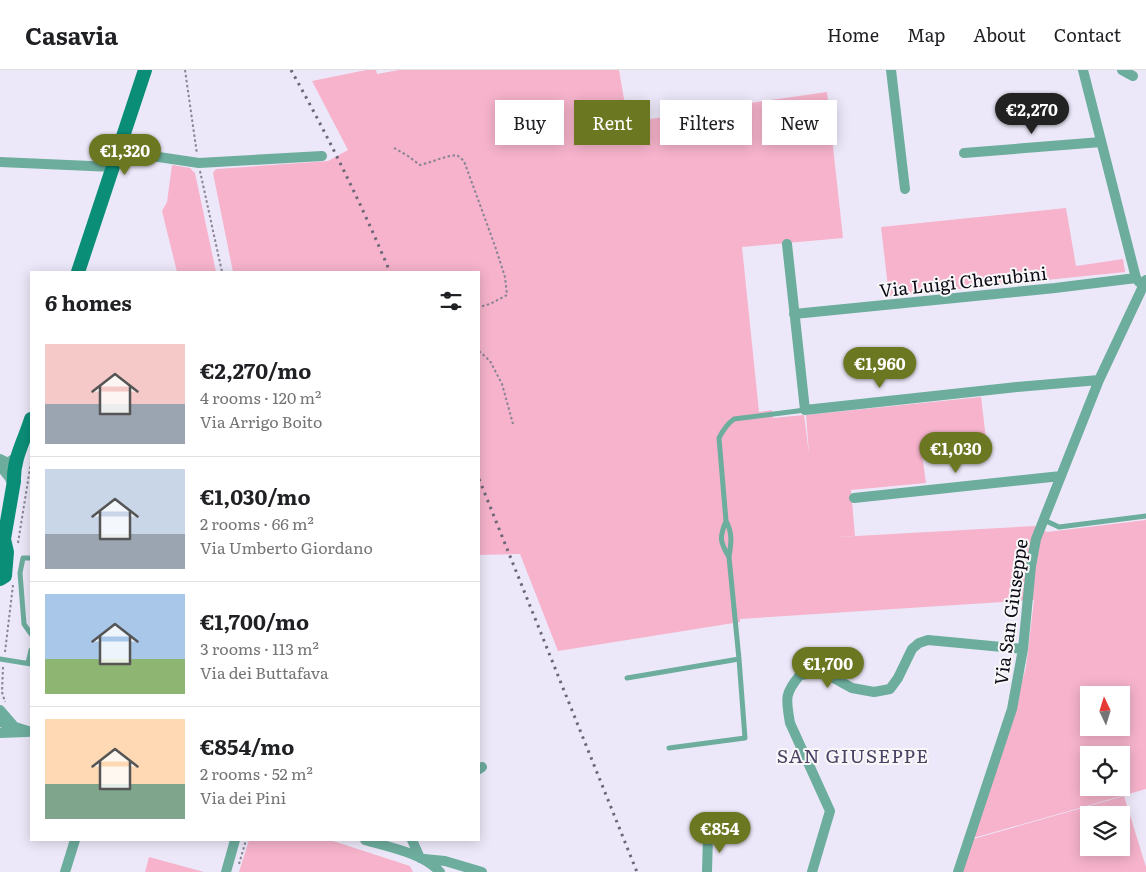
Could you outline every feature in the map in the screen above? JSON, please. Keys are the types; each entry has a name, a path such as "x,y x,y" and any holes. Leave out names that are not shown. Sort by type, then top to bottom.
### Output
{"main road":[{"path":"78,271 145,70"},
{"path":"0,580 5,576 8,552 2,535 14,484 18,455 30,424"},
{"path":"14,484 24,456 30,424"}],"street":[{"path":"890,70 905,189"},
{"path":"1083,70 1101,142 1141,282"},
{"path":"1122,70 1133,76"},
{"path":"964,153 1101,142"},
{"path":"118,151 199,163 322,156"},
{"path":"0,162 113,167"},
{"path":"787,244 805,410 1099,380"},
{"name":"Via Luigi Cherubini","path":"794,314 1055,288 1141,282"},
{"name":"Via San Giuseppe","path":"958,872 1012,709 1024,649 1031,566 1036,539 1099,380 1141,282"},
{"path":"0,459 11,462 18,455"},
{"path":"0,467 14,484"},
{"path":"854,498 1061,476"},
{"path":"812,872 830,811 790,723 787,694 800,674 823,672 852,688 874,692 890,689 898,678 912,650 919,643 928,640 1024,649"},
{"path":"0,710 14,725"},
{"path":"0,722 30,732"},
{"path":"0,734 30,732"},
{"path":"707,872 708,835"},
{"path":"65,872 75,841"},
{"path":"226,872 235,841"},
{"path":"368,841 427,860 445,861 482,872"},
{"path":"412,841 420,858 440,872"}],"lane":[{"path":"669,748 744,738 739,659 729,557 730,528 726,521 719,438 727,424 734,418 805,410"},
{"path":"1044,520 1059,527 1146,516"},
{"path":"726,521 721,533 723,546 729,557"},
{"path":"30,558 22,558 20,573 24,624 30,633"},
{"path":"0,659 30,663"},
{"path":"627,678 739,659"}],"path":[{"path":"394,148 420,165 446,156 457,155 464,161 495,246 505,277 507,294 490,304 480,307"},
{"path":"480,352 490,361 502,384 513,424"},
{"path":"239,864 246,841"}],"shaded area":[{"path":"366,70 376,70 377,74 399,70 619,70 624,100 574,100 574,145 650,145 650,119 660,118 660,145 752,145 752,103 762,101 762,145 833,145 843,238 742,247 759,412 772,410 773,418 804,415 809,454 806,415 981,397 986,439 921,447 926,483 851,490 855,536 838,537 1035,526 1047,532 1146,520 1146,789 1130,794 1130,746 1080,746 1080,796 1121,796 1080,806 1080,808 970,839 1015,707 1026,667 1034,600 740,619 740,622 558,651 520,554 480,555 480,271 233,271 213,173 216,169 328,161 348,150 312,81"},
{"path":"827,92 828,100 771,100"},
{"path":"172,165 190,168 195,173 216,271 177,271 162,211 167,202"},
{"path":"1066,208 1076,266 1123,259 1125,272 889,296 881,227"},
{"path":"1124,796 1127,806 1089,806"},
{"path":"1080,809 1080,856 1130,856 1130,815 1146,867 1146,872 961,872 970,840"},
{"path":"249,841 333,841 410,866 413,872 239,872"},
{"path":"149,857 204,872 145,872"}],"railway":[{"path":"291,70 344,170 390,271"},
{"path":"480,481 637,872"}],"district":[{"name":"SAN GIUSEPPE","path":"853,755"}]}
